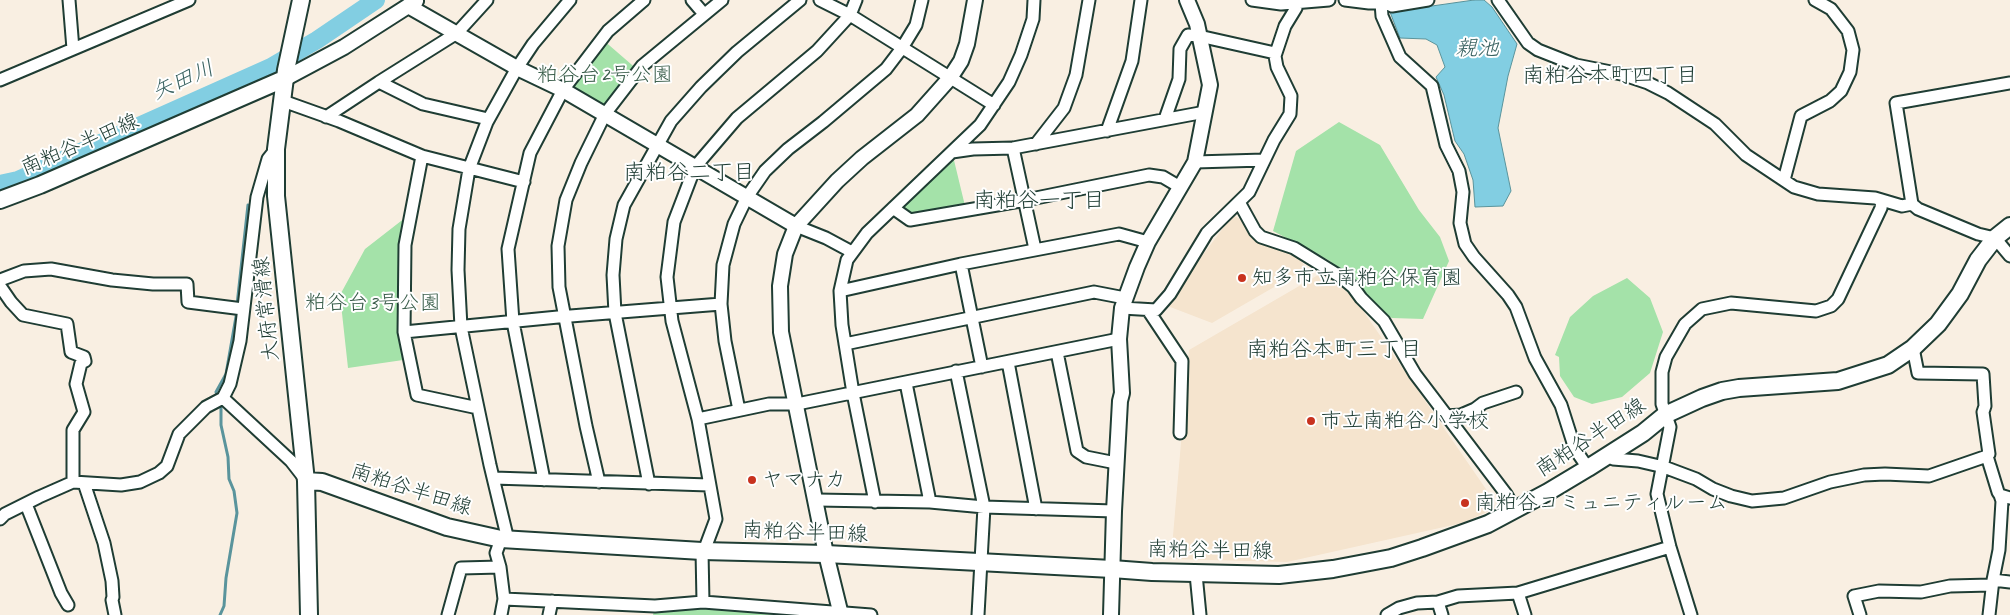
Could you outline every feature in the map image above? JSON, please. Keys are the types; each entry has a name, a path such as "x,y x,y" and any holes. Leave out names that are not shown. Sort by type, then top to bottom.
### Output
{"main road":[{"name":"大府常滑線","path":"301,0 286,74 276,150 276,196 306,481 309,615"},
{"name":"南粕谷半田線","path":"0,200 49,181 286,74"},
{"name":"南粕谷半田線","path":"306,481 322,482 447,528 505,539 703,551 826,554 1196,574 1279,575 1333,569 1362,564 1471,532 1515,510 1588,468 1643,433 1665,416 1702,398 1722,391 1757,386 1816,383 1856,376 1888,365 1913,348 1938,324 1960,294 1978,260 1995,238 2010,226"}],"street":[{"path":"69,0 73,49"},
{"path":"0,80 189,0"},
{"path":"326,117 457,33 487,0"},
{"path":"501,615 504,599 500,567 496,553 505,539 494,478 461,327 458,270 459,229 469,169 488,119 533,44 570,0"},
{"path":"544,480 513,322 508,249 530,153 563,90 608,31 644,0"},
{"path":"692,0 704,14"},
{"path":"599,482 559,287 558,246 565,207 581,163 605,114 642,66 722,0"},
{"path":"649,484 615,313 612,275 616,240 624,205 671,121 736,52 800,0"},
{"path":"820,0 850,15 994,105"},
{"path":"703,602 703,551 716,519 698,419 670,308 667,276 670,240 674,222 695,167 737,118 818,51 850,15 856,0"},
{"path":"739,410 721,304 722,266 734,224 747,197 765,171 788,149 886,69 902,48 916,24 922,0"},
{"path":"841,614 826,554 781,332 780,286 785,254 796,226 837,181 862,158 917,115 950,78 967,44 975,0"},
{"path":"875,502 853,393 839,302 845,267 852,252 867,233 980,125 1009,82 1021,56 1032,19 1034,0"},
{"path":"1036,144 1064,108 1076,75 1089,0"},
{"path":"1106,131 1132,60 1142,0"},
{"path":"1111,615 1116,463 1122,393 1119,339 1123,303 1148,242 1195,162 1210,86 1199,36 1187,0"},
{"path":"1252,0 1269,4 1295,4 1328,0"},
{"path":"1344,0 1385,2 1392,6 1428,0"},
{"path":"1498,0 1528,43 1538,50 1576,65 1622,74 1648,83 1668,93 1715,124 1746,155 1794,187 1818,194 1875,198 1902,206 1912,204"},
{"path":"1784,180 1801,116 1830,101 1841,91 1850,72 1853,50 1848,31 1831,9 1815,0"},
{"path":"1385,2 1382,16 1400,57 1432,86 1446,145 1459,171 1463,192 1460,223 1465,244 1508,295 1516,308 1536,358 1561,405 1575,450 1588,468"},
{"path":"286,74 344,47 413,3 457,33 517,68 563,90 796,226 826,238 852,252"},
{"path":"845,344 1094,292 1123,303 1148,310 1156,310 1170,294 1207,233 1249,192 1264,160 1290,114 1291,96 1277,67 1275,53 1285,26 1296,8 1295,4"},
{"path":"1165,119 1179,79 1180,49 1188,35 1275,53"},
{"path":"379,82 423,104 488,119"},
{"path":"2010,83 1896,103 1912,204 1918,209 1978,234 1995,238 2010,256"},
{"path":"283,101 422,156 524,182"},
{"path":"952,152 973,149 1014,148 1205,112"},
{"path":"1014,148 1035,249"},
{"path":"0,519 5,514 26,504 78,482 121,486 140,482 159,472 167,466 179,434 206,407 223,398 230,384 240,341 257,198 268,159 276,150"},
{"path":"422,156 405,244 404,332 418,395 478,408"},
{"path":"1195,162 1264,160"},
{"path":"893,208 910,220 1026,200 1149,175 1163,176 1180,187"},
{"path":"257,198 267,194 276,196"},
{"path":"1691,615 1670,547 1658,494 1670,427 1662,404 1661,383 1664,364 1678,336 1694,314 1702,309 1731,303 1816,311 1831,306 1838,299 1881,208 1882,200"},
{"path":"1239,202 1260,238 1294,248 1341,277 1353,287 1384,321 1405,360 1506,494 1515,510"},
{"path":"840,291 961,264 1120,234 1148,242"},
{"path":"961,264 982,367"},
{"path":"0,280 24,271 50,269 112,280 154,284 187,284 188,302 243,309"},
{"path":"0,286 23,315 67,324 71,352 84,357 85,361 81,363 76,384 84,412 73,430 78,482 104,542 112,581 112,600 116,615"},
{"path":"404,332 721,304"},
{"path":"1148,310 1182,361 1180,433"},
{"path":"698,419 770,404 797,404 1119,339"},
{"path":"1913,348 1918,373 1983,374 1985,406 1983,412 1989,454 1987,456 2005,496 2002,501 1999,550 1992,582 1989,615"},
{"path":"1057,352 1077,451 1086,456 1116,463"},
{"path":"1008,362 1036,508"},
{"path":"956,371 984,507 978,615"},
{"path":"906,383 930,502"},
{"path":"1446,416 1460,416 1475,410 1484,403 1516,392"},
{"path":"223,398 291,461 306,481"},
{"path":"1608,455 1612,459 1638,461 1664,467 1696,479 1713,489 1752,502 1784,498 1830,482 1864,475 1929,476 1987,456"},
{"path":"494,478 709,485"},
{"path":"816,500 930,502 984,507 1114,511"},
{"path":"26,504 61,593 68,605"},
{"path":"1387,615 1399,608 1417,603 1438,602 1458,596 1518,593 1670,547"},
{"path":"448,615 461,568 500,567"},
{"path":"1196,574 1200,615"},
{"path":"1860,615 1854,596 1879,591 1921,592 1950,586 2010,582"},
{"path":"1518,593 1524,615"},
{"path":"504,599 552,602 602,610 654,610 703,602 781,612 871,615"},
{"path":"549,615 552,602"},
{"path":"1438,602 1442,615"}],"shaded area":[{"path":"1233,215 1291,250 1307,268 1212,323 1165,305"},
{"name":"市立南粕谷小学校","path":"1325,271 1357,302 1488,492 1496,508 1462,523 1287,562 1171,559 1189,350"}],"green space":[{"name":"粕谷台2号公園","path":"602,39 639,71 605,114 563,90"},
{"path":"1339,122 1380,145 1419,210 1440,237 1449,261 1423,319 1392,318 1361,301 1330,261 1273,231 1296,151"},
{"path":"952,152 966,210 910,220 893,208"},
{"name":"粕谷台3号公園","path":"410,214 410,359 348,368 340,295 365,249"},
{"path":"1627,278 1650,298 1663,332 1650,373 1622,397 1592,404 1574,397 1560,376 1559,357 1555,355 1570,317 1593,296"},
{"path":"655,606 780,610 781,615 653,615"}],"water":[{"name":"親池","path":"1484,0 1492,7 1517,44 1508,76 1498,128 1511,191 1503,206 1475,207 1473,180 1464,154 1455,141 1444,95 1436,77 1445,67 1437,45 1426,39 1400,38 1390,12"}],"waterway":[{"name":"矢田川","path":"0,184 18,180 271,67 317,40 376,0"},
{"path":"237,305 248,205"},
{"path":"220,615 224,606 226,578 237,513 234,491 229,479 228,457 221,425 221,407 216,392 226,374 237,311"}],"place":[{"name":"知多市立南粕谷保育園","path":"1242,278"},
{"name":"市立南粕谷小学校","path":"1311,421"},
{"name":"ヤマナカ","path":"752,480"},
{"name":"南粕谷コミュニティルーム","path":"1465,503"}],"district":[{"name":"南粕谷本町四丁目","path":"1610,76"},
{"name":"南粕谷二丁目","path":"689,173"},
{"name":"南粕谷一丁目","path":"1039,201"},
{"name":"南粕谷本町三丁目","path":"1334,350"}]}
